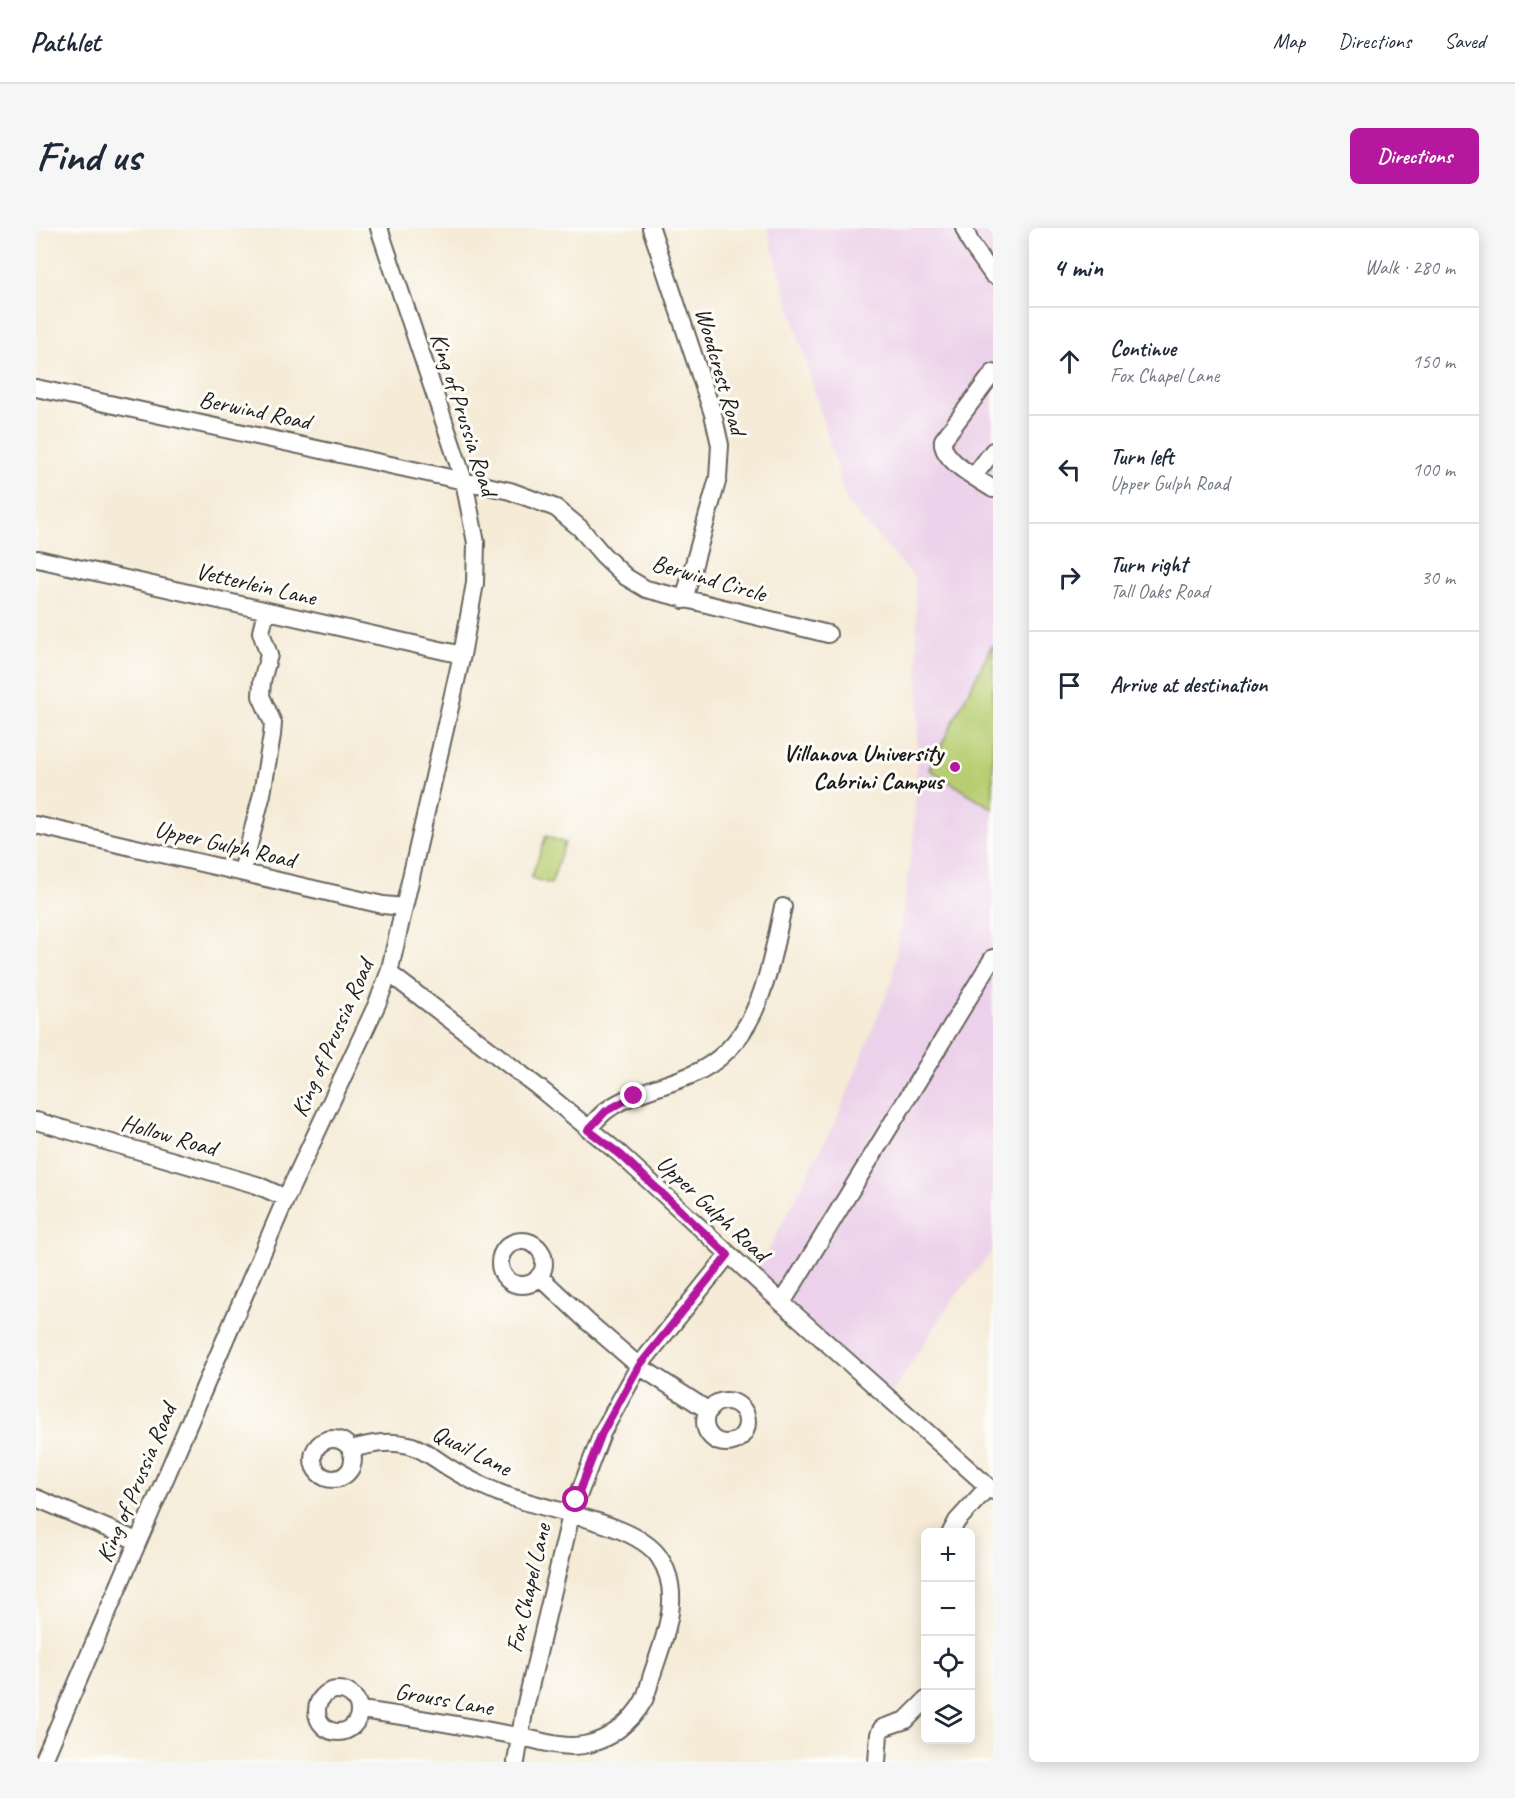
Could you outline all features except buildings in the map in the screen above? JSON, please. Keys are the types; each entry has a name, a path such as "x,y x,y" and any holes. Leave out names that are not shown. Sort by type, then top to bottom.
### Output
{"street":[{"name":"King of Prussia Road","path":"43,1762 286,1198 377,1004 389,973 462,655 475,583 476,563 476,543 464,481 379,228"},
{"name":"Woodcrest Road","path":"651,228 713,414 720,445 718,478 684,600"},
{"path":"964,228 971,244 993,275"},
{"path":"993,373 943,440 942,447 947,457 993,489"},
{"name":"Berwind Road","path":"36,388 464,481"},
{"path":"974,476 993,451"},
{"name":"Berwind Circle","path":"464,481 510,491 556,508 580,528 626,577 646,589 828,634"},
{"name":"Vetterlein Lane","path":"38,560 462,655"},
{"path":"242,872 262,794 272,735 273,723 261,696 262,681 269,655 261,632 266,610"},
{"name":"Upper Gulph Road","path":"36,825 404,908"},
{"path":"588,1130 606,1111 618,1104 714,1064 732,1048 747,1028 768,976 783,907"},
{"path":"782,1303 993,958"},
{"name":"Upper Gulph Road","path":"389,973 530,1081 621,1155 728,1255 991,1489"},
{"name":"Hollow Road","path":"36,1121 257,1185 286,1198"},
{"name":"Fox Chapel Lane","path":"516,1762 524,1712 571,1515 602,1433 639,1366 728,1255"},
{"path":"539,1276 639,1366 709,1411"},
{"name":"Quail Lane","path":"351,1449 382,1442 396,1442 412,1446 501,1494 618,1528 640,1538 659,1557 670,1579 672,1593 670,1617 645,1698 631,1717 603,1739 584,1745 549,1744 520,1736"},
{"path":"954,1528 957,1521 991,1489"},
{"path":"36,1498 137,1540"},
{"path":"877,1762 879,1734 882,1728 906,1720 921,1705"},
{"name":"Grouss Lane","path":"359,1710 520,1736"}],"shaded area":[{"name":"Villanova University Cabrini Campus","path":"767,228 993,228 993,1250 952,1301 889,1397 754,1278 838,1116 892,981 914,836 919,699 915,578 847,503"}],"green space":[{"path":"993,644 993,809 929,769"},
{"path":"546,836 565,843 551,884 531,878"}],"place":[{"name":"Villanova University Cabrini Campus","path":"955,767"}],"route":[{"path":"576,1500 602,1433 639,1366 728,1255 621,1155 588,1130 606,1111 634,1096"}]}
